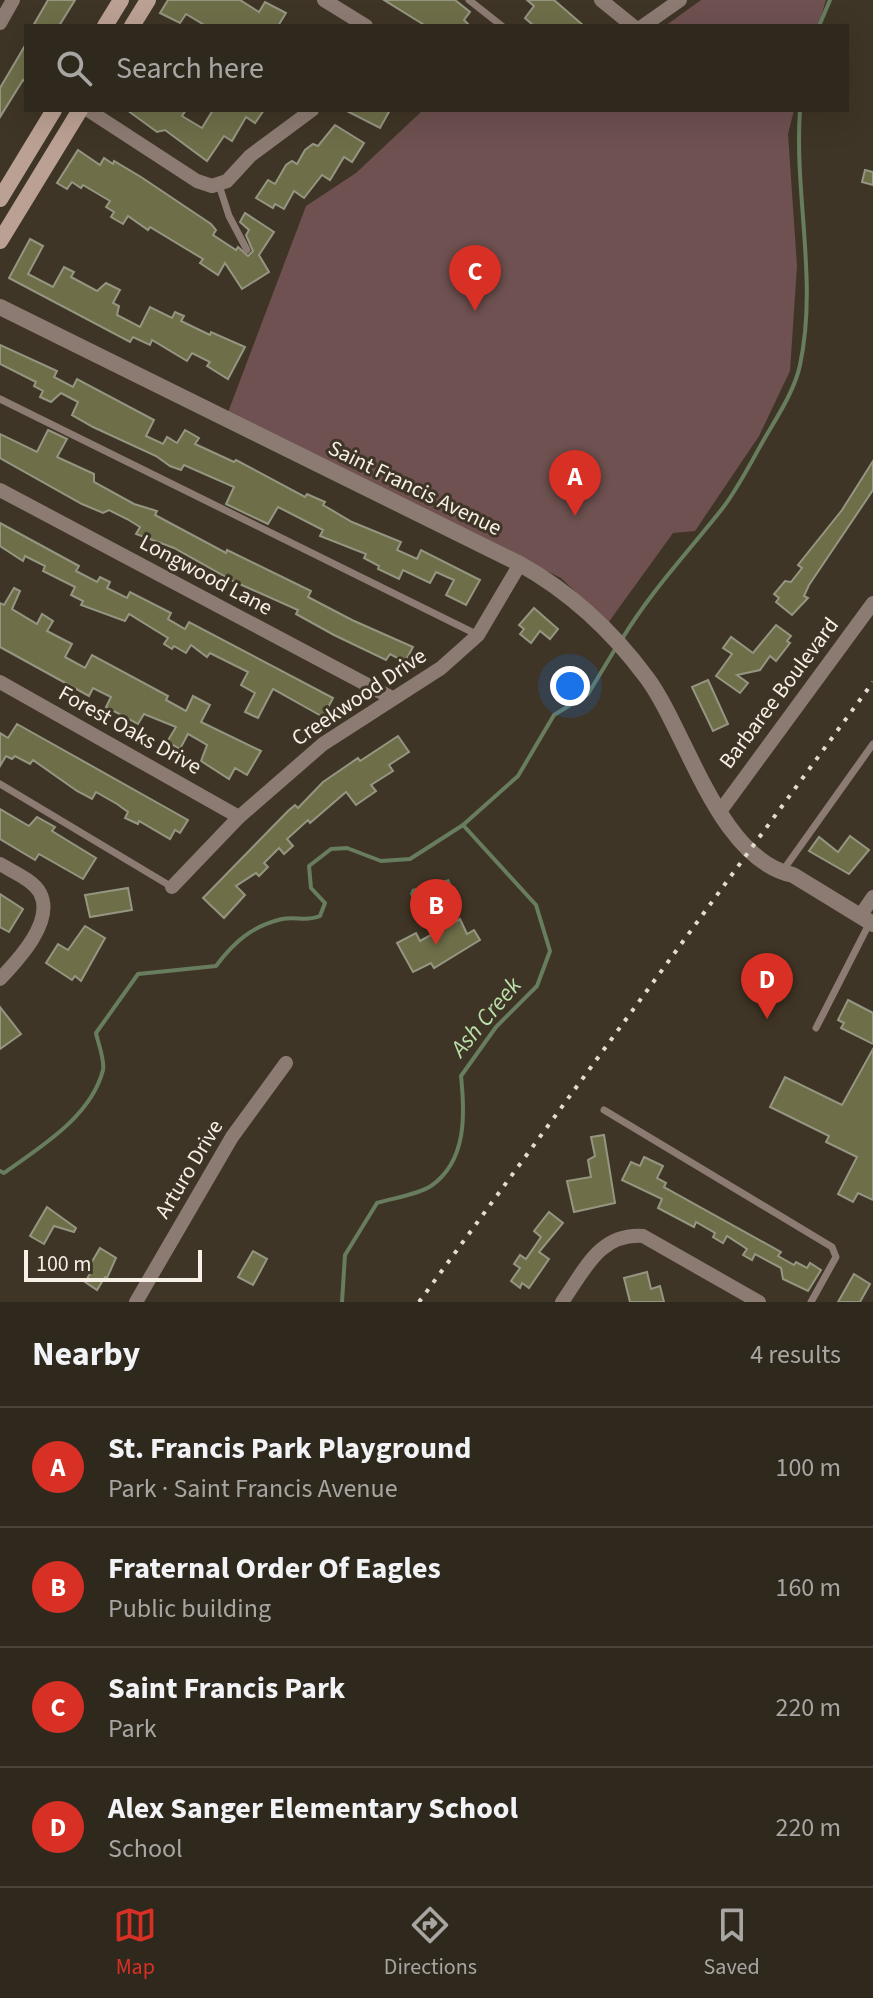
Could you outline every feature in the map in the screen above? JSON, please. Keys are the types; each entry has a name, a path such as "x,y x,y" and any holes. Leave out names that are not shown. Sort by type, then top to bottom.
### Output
{"main road":[{"path":"106,24 121,0"},
{"path":"133,24 148,0"},
{"path":"0,199 53,112"},
{"path":"0,241 79,112"}],"street":[{"path":"0,23 13,0"},
{"path":"324,0 363,24"},
{"path":"601,0 631,24"},
{"path":"646,24 680,0"},
{"path":"91,112 197,181 219,185 259,149 309,112"},
{"name":"Saint Francis Avenue","path":"0,307 520,564 567,593 630,656 649,681 694,770 721,810 724,820 750,849 868,921"},
{"name":"Longwood Lane","path":"0,490 392,698"},
{"name":"Creekwood Drive","path":"172,887 239,817 323,744 441,668 478,635 520,564"},
{"name":"Barbaree Boulevard","path":"721,810 873,603"},
{"name":"Forest Oaks Drive","path":"0,682 239,817"},
{"path":"0,864 32,883 45,906 43,921 0,979"},
{"path":"868,921 873,897"},
{"name":"Arturo Drive","path":"136,1302 232,1137 286,1063"},
{"path":"562,1302 604,1245 623,1234 643,1236 759,1302"}],"lane":[{"path":"469,0 499,24"},
{"path":"219,185 229,216 247,250"},
{"path":"0,399 478,635"},
{"path":"787,871 873,744"},
{"path":"0,784 172,887"},
{"path":"816,1028 868,921"},
{"path":"604,1110 832,1247 836,1257 833,1266 811,1302"}],"shaded area":[{"path":"701,0 826,0 819,24 668,24"},
{"path":"421,112 794,112 788,134 797,266 790,371 759,436 695,531 673,533 608,623 561,578 227,415 306,206 356,173"},
{"path":"449,879 455,894 423,915 419,913 410,894 412,889"}],"building":[{"path":"48,0 75,0 60,24 34,24"},
{"path":"168,0 240,0 259,12 265,2 286,13 279,24 203,24 186,14 180,23 160,13"},
{"path":"384,0 455,0 470,12 464,20 468,24 423,24"},
{"path":"527,0 554,0 582,24 532,24 525,18 534,6"},
{"path":"24,47 24,81 0,117 0,88"},
{"path":"130,112 185,112 182,116 202,128 212,112 263,112 255,123 246,117 232,141 224,136 207,161 165,130 157,132"},
{"path":"349,112 389,112 380,128"},
{"path":"335,125 364,143 352,162 344,157 330,180 322,175 304,198 294,191 284,209 275,204 273,208 256,198 268,180 275,184 286,165 292,161 297,164 305,150 313,144 318,146"},
{"path":"78,150 100,165 104,158 141,177 211,224 216,230 213,235 236,250 238,247 248,256 253,251 246,235 249,230 240,222 245,213 274,232 259,255 269,272 242,289 225,263 218,275 200,263 203,259 150,227 148,230 128,216 123,224 111,217 114,212 106,207 110,201 83,185 81,188 72,182 67,189 57,183"},
{"path":"865,170 873,172 873,185 862,182"},
{"path":"30,239 43,246 28,274 53,287 64,267 74,272 71,277 97,291 106,283 120,290 113,303 119,306 117,315 140,327 150,307 172,318 175,312 184,316 181,321 245,347 228,379 207,366 210,362 192,353 187,361 152,340 150,345 133,337 130,342 9,278"},
{"path":"0,345 57,371 54,377 73,387 77,379 154,420 146,436 163,444 167,437 177,443 185,430 199,438 195,444 234,462 236,460 305,497 307,494 325,502 323,505 352,522 401,542 397,550 417,559 421,550 480,580 466,605 446,595 454,580 436,572 430,583 403,570 399,579 378,569 379,566 364,558 366,554 320,536 323,530 278,507 268,524 226,504 234,487 184,465 181,470 170,466 156,456 93,427 72,415 78,402 61,393 51,402 40,397 43,391 34,386 36,382 0,364"},
{"path":"48,430 67,439 57,457 94,474 94,482 134,504 157,511 155,515 226,553 227,550 311,591 308,597 352,620 413,647 405,662 390,654 386,660 334,635 296,614 298,610 235,582 174,548 136,534 140,527 127,519 109,510 103,513 82,504 0,458 0,434 37,452"},
{"path":"873,461 873,490 809,585 804,596 808,598 792,615 776,602 779,598 774,594 785,581 791,582 802,568 798,565 842,510"},
{"path":"0,523 79,566 76,571 97,582 100,577 110,582 107,588 127,598 130,592 171,613 168,619 185,629 189,622 333,698 323,717 273,689 258,718 245,712 255,693 241,685 248,672 210,653 207,657 191,645 186,653 174,646 172,649 164,644 168,638 129,614 125,621 81,605 83,601 71,595 75,587 43,571 45,566 25,556 23,561 0,546"},
{"path":"14,588 20,591 12,609 37,624 42,614 53,621 47,631 72,644 65,657 85,668 92,655 168,696 166,700 186,711 193,696 210,705 201,722 261,751 247,775 235,768 229,779 201,761 207,745 188,734 180,749 167,742 176,727 144,714 138,724 106,707 111,697 93,688 89,696 0,647 0,603 4,605"},
{"path":"534,608 558,629 550,639 540,631 531,643 520,634 524,629 519,625"},
{"path":"776,625 791,636 787,641 790,643 776,661 770,656 760,670 737,675 748,683 740,693 716,676 732,654 723,648 731,637 753,653"},
{"path":"708,680 728,724 713,731 692,687"},
{"path":"17,724 188,820 180,833 175,830 170,839 139,821 138,824 125,818 128,812 96,792 92,799 77,791 33,760 30,764 15,756 12,759 6,756 0,766 0,733 8,738"},
{"path":"398,736 409,752 389,765 393,771 371,785 376,791 356,805 346,792 310,823 308,820 287,839 293,846 284,854 279,848 264,863 268,867 259,876 256,873 236,886 245,895 224,918 203,898 295,805 298,808 323,782"},
{"path":"0,809 29,826 37,817 55,827 52,831 96,858 83,879 39,854 35,860 0,839"},
{"path":"850,836 869,850 849,874 809,851 819,837 838,852"},
{"path":"128,888 132,910 90,917 85,895"},
{"path":"0,894 23,909 9,932 0,927"},
{"path":"460,919 467,934 474,930 480,940 434,968 431,963 413,972 397,943 416,933 420,941"},
{"path":"85,926 105,938 81,981 75,976 72,980 46,963 58,944 68,950"},
{"path":"848,1000 873,1013 873,1044 841,1028 844,1023 838,1020"},
{"path":"0,1007 21,1034 0,1049"},
{"path":"873,1049 873,1200 858,1193 853,1202 838,1194 857,1157 826,1142 829,1136 770,1107 785,1077 842,1105"},
{"path":"604,1135 615,1203 574,1212 567,1181 591,1177 588,1160 595,1156 591,1137"},
{"path":"644,1157 663,1166 657,1178 666,1183 664,1187 781,1252 778,1256 794,1265 796,1262 807,1268 810,1263 821,1270 808,1291 783,1279 781,1268 755,1254 752,1260 743,1255 747,1249 727,1236 723,1243 713,1237 715,1233 696,1222 694,1227 658,1208 662,1199 622,1180 631,1162 640,1166"},
{"path":"47,1207 76,1228 74,1232 54,1226 44,1244 30,1236"},
{"path":"549,1212 563,1223 539,1252 549,1259 529,1288 522,1283 520,1288 511,1281 520,1268 514,1264 520,1255 526,1259 541,1237 534,1231"},
{"path":"100,1248 116,1258 107,1278 97,1290 85,1282 91,1272 87,1270"},
{"path":"253,1251 267,1259 253,1285 238,1277"},
{"path":"647,1272 651,1289 660,1286 664,1302 630,1302 624,1278"},
{"path":"854,1274 870,1284 860,1302 838,1302"}],"waterway":[{"path":"820,24 830,0"},
{"path":"622,639 657,588 734,492 798,374 807,302 800,112"},
{"path":"0,1171 4,1173 48,1141 88,1102 103,1070 96,1033 138,974 216,966 237,942 262,926 282,919 320,916 325,903 311,888 309,866 331,849 347,848 381,861 410,859 463,825 518,776 554,715 588,694 617,646"},
{"name":"Ash Creek","path":"342,1302 345,1255 377,1203 431,1186 451,1164 463,1121 461,1076 496,1027 537,986 550,951 536,905 463,825"}],"railway":[{"path":"419,1302 873,682"}],"place":[{"name":"Saint Francis Park","path":"475,311"},
{"name":"St. Francis Park Playground","path":"575,516"},
{"name":"Fraternal Order Of Eagles","path":"436,945"},
{"name":"Alex Sanger Elementary School","path":"767,1019"}]}
